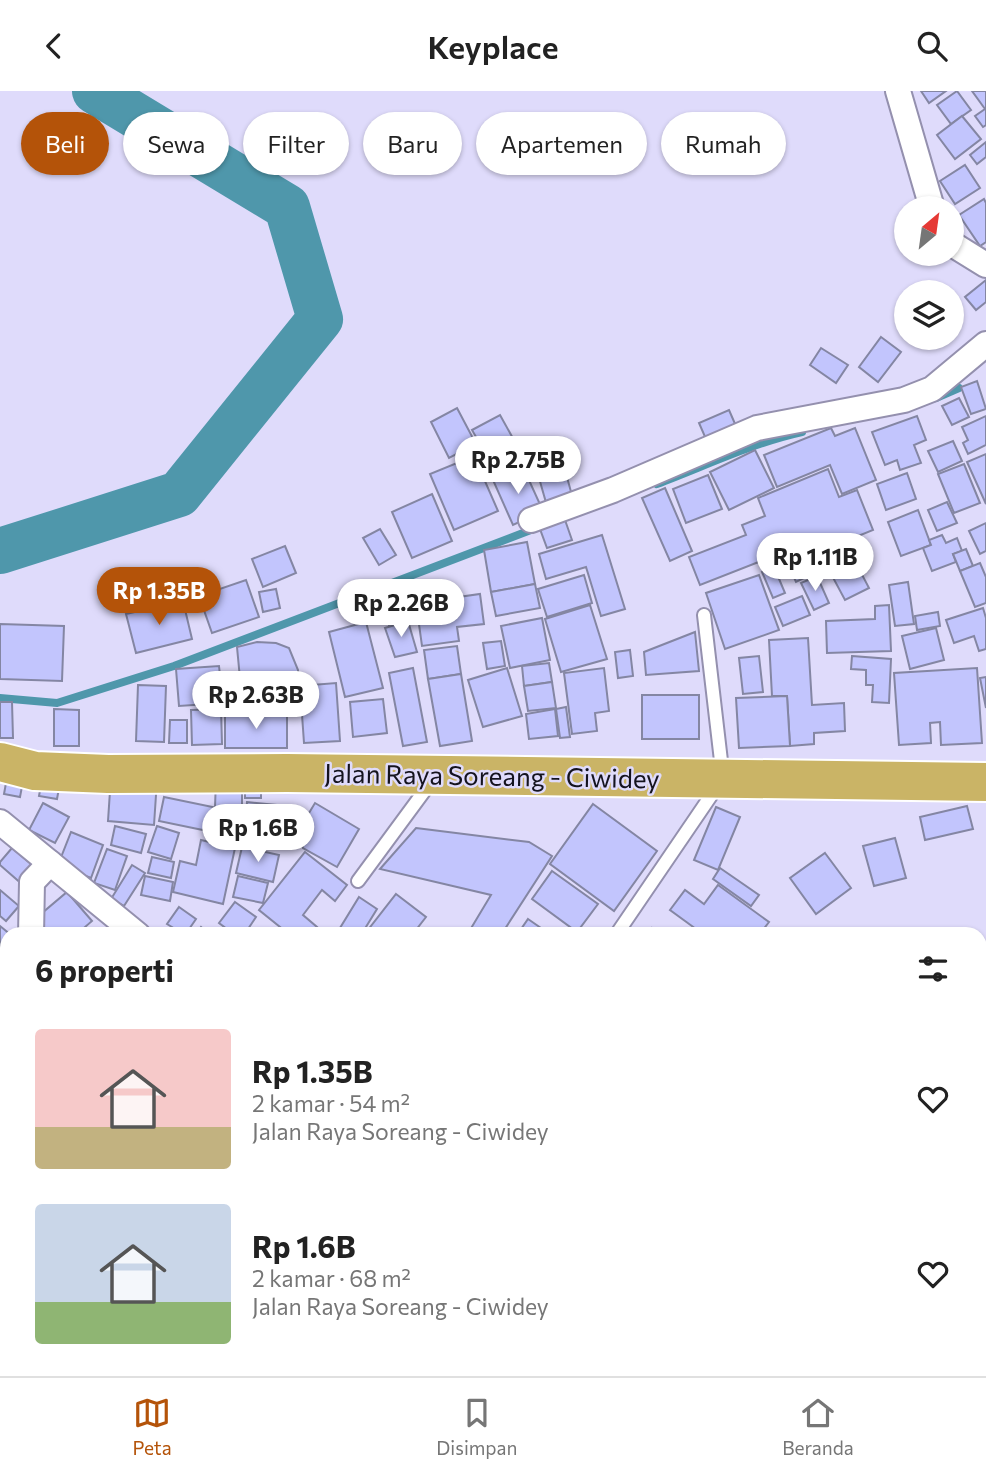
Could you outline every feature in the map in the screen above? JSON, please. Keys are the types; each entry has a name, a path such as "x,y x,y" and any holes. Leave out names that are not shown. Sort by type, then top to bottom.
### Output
{"highway":[{"name":"Jalan Raya Soreang - Ciwidey","path":"0,762 35,771 108,774 986,782"}],"street":[{"path":"898,91 929,196"},
{"path":"964,251 986,265"},
{"path":"531,520 612,490 757,428 904,400 932,389 986,344"},
{"path":"0,823 128,927"},
{"path":"30,927 32,882 50,863"}],"lane":[{"path":"621,927 723,778 704,615"},
{"path":"358,881 436,775"}],"building":[{"path":"921,91 946,91 929,103"},
{"path":"957,91 971,110 951,124 937,105"},
{"path":"972,91 986,91 986,125 983,127 975,116 985,109"},
{"path":"962,116 981,139 955,159 937,135"},
{"path":"986,142 986,157 977,164 970,155"},
{"path":"965,165 980,188 964,198 964,196 950,196 940,181"},
{"path":"984,199 986,242 980,246 964,222 964,212"},
{"path":"986,280 986,302 976,310 965,297"},
{"path":"881,337 894,347 894,350 901,352 878,382 859,367"},
{"path":"821,348 848,365 836,383 810,365"},
{"path":"977,381 986,409 971,414 961,387"},
{"path":"959,398 969,417 952,425 942,406"},
{"path":"457,408 476,444 449,458 431,422"},
{"path":"729,410 739,433 709,446 699,423"},
{"path":"500,415 525,460 498,475 472,430"},
{"path":"917,416 926,440 914,445 921,463 900,470 897,460 885,465 872,432"},
{"path":"986,416 986,445 968,454 963,443 968,440 962,427"},
{"path":"831,428 835,436 855,428 876,480 842,494 830,465 777,487 764,455"},
{"path":"953,441 962,461 938,472 928,451"},
{"path":"755,450 774,488 729,510 710,472"},
{"path":"986,454 986,504 967,462"},
{"path":"474,456 498,511 454,530 430,474"},
{"path":"964,464 980,503 954,513 938,474"},
{"path":"523,467 543,511 513,525 493,480"},
{"path":"828,469 839,497 857,490 873,530 807,557 802,545 700,585 689,557 746,535 742,525 765,516 758,498"},
{"path":"565,470 573,499 547,506 539,478"},
{"path":"907,473 916,499 886,510 877,484"},
{"path":"708,475 722,509 686,523 673,489"},
{"path":"665,488 692,551 670,561 642,498"},
{"path":"432,494 452,541 412,558 392,512"},
{"path":"947,502 957,523 937,531 928,510"},
{"path":"918,510 931,545 901,556 888,522"},
{"path":"565,520 572,540 547,548 540,529"},
{"path":"986,523 986,551 980,554 969,531"},
{"path":"380,529 396,555 379,565 363,538"},
{"path":"602,535 625,609 601,616 586,567 546,579 539,554"},
{"path":"942,535 946,543 957,538 962,551 953,554 956,562 932,571 923,548 931,545 929,540"},
{"path":"527,542 535,584 491,592 484,550"},
{"path":"846,544 869,588 845,600 822,557"},
{"path":"285,546 296,573 263,587 252,559"},
{"path":"966,549 973,566 960,571 953,554"},
{"path":"802,553 812,574 796,582 786,560"},
{"path":"980,563 986,577 986,603 975,607 960,571"},
{"path":"774,567 785,593 773,598 762,572"},
{"path":"584,575 592,603 547,617 538,589"},
{"path":"759,575 779,630 725,649 706,593"},
{"path":"817,576 829,603 814,610 801,583"},
{"path":"246,580 259,617 212,633 199,596"},
{"path":"908,582 914,624 895,626 889,585"},
{"path":"535,584 540,608 496,616 491,592"},
{"path":"276,589 280,608 263,612 259,592"},
{"path":"480,594 484,624 457,627 459,641 422,646 416,603"},
{"path":"802,596 810,615 783,626 775,607"},
{"path":"183,601 192,639 136,653 126,614"},
{"path":"401,603 406,619 389,625 383,608"},
{"path":"590,605 607,659 561,672 545,619"},
{"path":"889,605 891,651 827,653 826,621 875,619 875,606"},
{"path":"983,608 986,618 986,649 979,651 974,636 954,643 946,620"},
{"path":"938,612 940,626 917,630 915,616"},
{"path":"542,618 550,660 510,668 501,626"},
{"path":"408,621 417,652 395,657 385,628"},
{"path":"366,622 383,688 345,697 329,632"},
{"path":"0,624 64,626 62,681 0,679"},
{"path":"936,628 944,660 910,669 902,636"},
{"path":"695,632 699,671 646,675 644,652"},
{"path":"808,638 812,705 844,703 845,731 814,733 814,744 790,746 787,696 772,696 769,640"},
{"path":"501,641 505,666 487,669 483,643"},
{"path":"257,642 276,643 289,648 298,670 299,711 257,710 255,689 241,689 237,647"},
{"path":"457,646 461,674 428,679 424,650"},
{"path":"630,650 633,676 618,678 615,652"},
{"path":"759,656 763,692 743,694 739,658"},
{"path":"852,656 891,659 889,703 872,702 873,685 866,685 866,670 851,669"},
{"path":"549,663 552,682 524,686 522,666"},
{"path":"219,666 223,703 179,706 176,669"},
{"path":"413,668 427,742 403,746 389,673"},
{"path":"507,668 522,716 483,727 468,680"},
{"path":"604,668 609,711 595,713 597,731 572,734 564,673"},
{"path":"977,668 982,743 941,745 940,722 930,723 931,743 899,745 894,673"},
{"path":"461,674 472,741 440,746 428,679"},
{"path":"986,677 986,708 980,678"},
{"path":"552,682 556,708 528,711 524,686"},
{"path":"336,683 340,741 304,743 300,686"},
{"path":"138,685 166,686 164,742 136,741"},
{"path":"642,695 699,695 699,739 642,739"},
{"path":"787,696 790,746 739,748 736,698"},
{"path":"383,699 387,733 353,737 350,702"},
{"path":"0,702 12,702 13,738 0,738"},
{"path":"566,707 570,737 560,738 556,709"},
{"path":"54,709 79,710 79,746 54,746"},
{"path":"221,709 222,744 192,745 191,710"},
{"path":"555,709 558,736 529,739 526,714"},
{"path":"225,715 287,715 287,748 225,748"},
{"path":"170,720 187,720 187,743 169,743"},
{"path":"8,772 24,776 20,797 4,794"},
{"path":"43,774 61,777 57,799 39,796"},
{"path":"111,776 157,780 154,825 108,821"},
{"path":"216,780 242,781 242,808 215,807"},
{"path":"245,782 261,782 261,798 245,798"},
{"path":"164,797 232,811 227,835 159,821"},
{"path":"247,802 276,805 272,846 244,844"},
{"path":"43,803 69,817 55,843 29,830"},
{"path":"315,803 359,829 337,867 303,848 300,828"},
{"path":"593,804 657,851 614,911 550,864"},
{"path":"967,806 973,829 925,840 920,817"},
{"path":"716,807 740,817 718,870 694,860"},
{"path":"115,826 146,834 141,853 111,845"},
{"path":"157,826 179,833 171,859 148,852"},
{"path":"416,828 529,842 552,856 506,927 472,927 491,895 380,869"},
{"path":"71,832 103,845 91,878 58,865"},
{"path":"895,838 906,878 874,886 863,846"},
{"path":"201,840 235,848 223,904 173,892 180,861 196,865"},
{"path":"242,847 279,855 273,882 236,873"},
{"path":"12,848 37,869 23,885 0,865"},
{"path":"107,849 127,856 115,890 94,883"},
{"path":"305,852 347,885 335,901 322,890 303,915 317,927 280,927 259,910"},
{"path":"825,853 851,888 816,914 790,878"},
{"path":"152,857 174,862 171,878 148,873"},
{"path":"132,865 145,873 124,906 111,899"},
{"path":"720,868 759,895 751,906 713,879"},
{"path":"552,871 598,904 581,927 570,927 532,899"},
{"path":"145,876 173,882 170,901 141,895"},
{"path":"238,876 268,883 263,903 233,897"},
{"path":"718,885 769,922 765,927 693,927 670,910 685,890 704,904"},
{"path":"0,890 19,906 6,921 0,916"},
{"path":"67,892 92,921 85,927 42,927 35,919"},
{"path":"396,894 426,917 418,927 370,927"},
{"path":"359,897 377,909 366,927 341,927"},
{"path":"235,902 256,917 249,927 224,927 219,923"},
{"path":"179,907 196,919 190,927 172,927 167,924"},
{"path":"528,919 540,927 522,927"}],"waterway":[{"path":"0,551 179,494 320,319 287,207 95,91"},
{"path":"936,398 959,388"},
{"path":"657,484 747,449 802,432"},
{"path":"0,698 57,703 174,666 536,528"}]}
